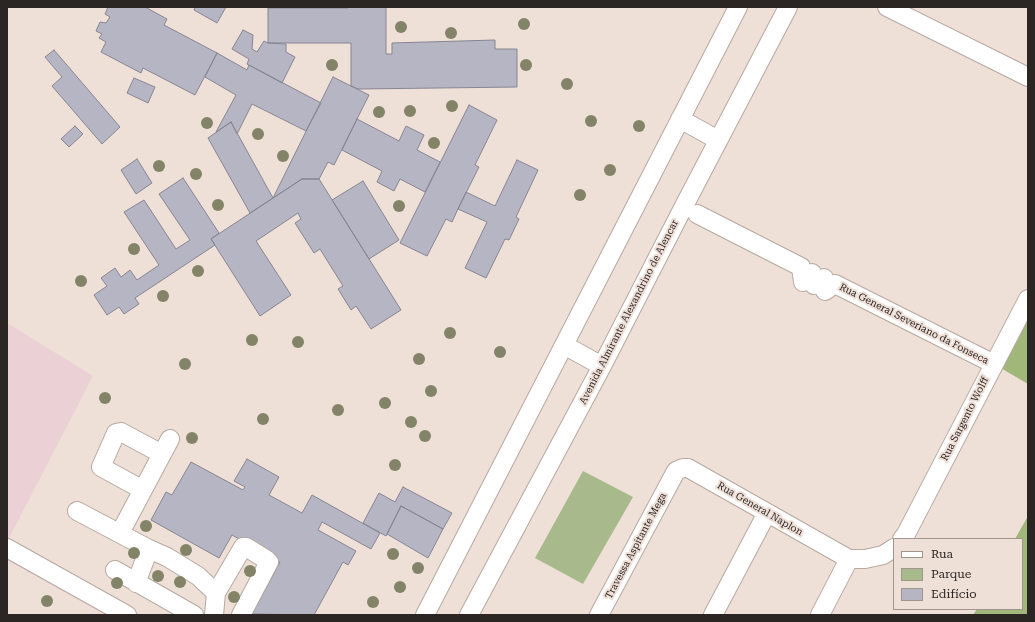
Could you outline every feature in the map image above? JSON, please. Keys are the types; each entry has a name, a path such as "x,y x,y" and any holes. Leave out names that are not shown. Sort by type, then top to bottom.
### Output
{"street":[{"path":"425,615 738,7"},
{"name":"Avenida Almirante Alexandrino de Alencar","path":"469,615 602,366 788,7"},
{"path":"887,7 1028,77"},
{"path":"680,119 718,140"},
{"name":"Rua General Severiano da Fonseca","path":"697,214 801,267 803,282 812,273 814,285 824,278 825,291 835,284 994,364"},
{"name":"Rua Sargento Wolff","path":"903,538 1028,299"},
{"path":"564,345 602,366"},
{"path":"120,534 143,490 166,446 121,432 116,433 101,467 143,490"},
{"name":"Rua General Naplon","path":"673,477 676,471 688,468 848,560"},
{"name":"Travessa Aspitante Mega","path":"599,615 673,477"},
{"path":"77,511 198,576 216,593"},
{"path":"713,615 767,513"},
{"path":"214,615 216,593 243,547 246,547 269,562 242,615"},
{"path":"7,548 127,615"},
{"path":"136,583 149,549"},
{"path":"820,615 848,560 865,559 883,555 893,549"},
{"path":"115,570 194,615"}],"shaded area":[{"path":"7,323 93,376 9,538 142,615 105,615 7,560"}],"green space":[{"path":"1028,299 1028,384 994,364"},
{"path":"583,471 633,497 583,584 535,558"},
{"path":"1028,516 1028,615 973,615 976,610 1023,610 1023,538 1016,538"}],"building":[{"path":"108,7 145,7 167,19 164,25 217,53 195,95 143,68 141,73 101,52 106,42 99,38 102,34 96,31 100,22 106,23 110,17 105,14"},
{"path":"195,7 226,7 217,23 194,10"},
{"path":"386,7 386,54 392,54 392,43 495,40 495,49 517,49 517,87 358,89 351,86 351,43 268,43 268,8"},
{"path":"243,30 253,35 252,49 257,52 264,41 268,43 286,44 286,52 295,57 282,83 247,64 249,59 232,49"},
{"path":"54,50 120,127 102,144 52,86 62,77 45,57"},
{"path":"217,53 247,70 249,65 321,103 306,131 252,104 237,134 231,122 216,132 236,95 205,77"},
{"path":"333,77 369,95 334,165 328,162 319,179 302,179 273,198"},
{"path":"134,78 155,87 148,103 127,93"},
{"path":"469,105 497,120 475,165 479,167 452,222 446,219 427,256 400,243"},
{"path":"357,119 399,141 406,126 424,135 417,150 440,162 425,192 400,179 394,191 377,182 382,171 342,150"},
{"path":"231,122 273,198 250,213 208,138"},
{"path":"75,126 83,134 69,147 61,139"},
{"path":"137,159 152,183 136,194 121,170"},
{"path":"517,160 538,170 516,217 519,219 509,240 505,239 486,278 465,268 487,222 458,209 466,192 495,206"},
{"path":"183,178 219,233 211,239 215,245 135,298 139,304 124,314 119,307 107,315 94,295 107,286 101,278 115,268 121,277 130,270 137,280 159,265 124,212 144,200 176,249 190,240 159,194"},
{"path":"302,179 319,179 401,310 371,329 356,306 351,310 338,289 343,286 320,249 314,253 295,223 301,219 298,213 256,241 291,295 260,316 211,239"},
{"path":"363,181 399,240 369,259 332,200"},
{"path":"247,459 279,477 269,495 302,513 312,495 380,533 371,549 322,522 318,530 356,551 348,565 343,562 314,615 252,614 280,562 232,535 219,558 151,520 166,492 172,495 191,462 243,490 245,487 234,481"},
{"path":"403,487 452,513 443,529 401,506 386,536 363,523 379,493 395,502"},
{"path":"401,506 443,529 428,558 387,534"}]}
